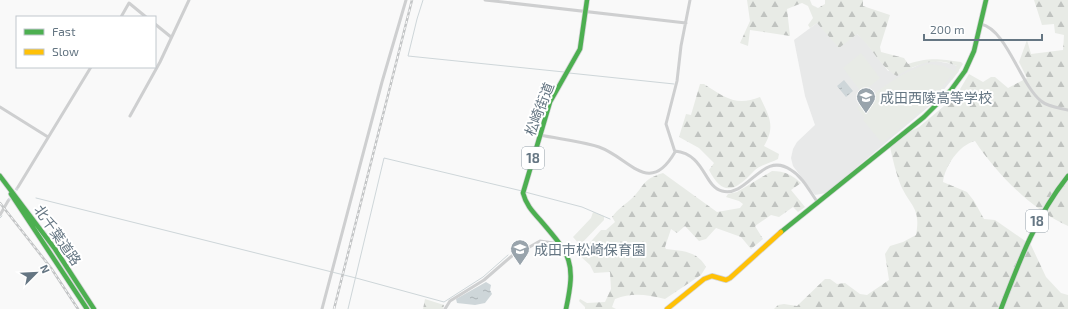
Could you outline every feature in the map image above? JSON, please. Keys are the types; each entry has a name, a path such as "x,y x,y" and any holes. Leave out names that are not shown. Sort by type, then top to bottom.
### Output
{"main road":[{"name":"松崎街道","path":"566,309 573,278 572,265 568,254 528,206 524,196 550,102 580,49 587,0"},
{"path":"667,309 704,279 712,276 723,280 728,279 756,252 929,112 951,90 971,60 986,0"},
{"name":"18","path":"1001,309 1040,216 1056,190 1068,176"},
{"name":"北千葉道路","path":"0,178 51,252 87,309"},
{"name":"北千葉道路","path":"0,178 55,249 94,309"}],"street":[{"path":"156,67 189,0"},
{"path":"322,309 380,89 406,0"},
{"path":"485,0 586,10 686,23"},
{"path":"690,0 676,82 666,124 675,151 698,162 714,186 723,192 742,187 761,170 767,167 786,167 797,175 818,203"},
{"path":"122,16 129,3 145,16"},
{"path":"981,24 1001,38 1016,67 1040,100 1052,106 1068,110"},
{"path":"156,25 171,38"},
{"path":"18,187 90,68"},
{"path":"130,116 155,68"},
{"path":"0,107 48,137"},
{"path":"540,134 601,148 644,173 663,169 675,151"},
{"path":"0,215 8,201"},
{"path":"445,309 450,301 484,280 512,254 519,254 540,241 560,244"}],"shaded area":[{"name":"成田西陵高等学校","path":"817,23 857,34 864,40 888,71 912,68 925,62 936,61 957,66 959,71 933,103 826,193 815,195 793,166 791,158 793,149 797,142 815,125 805,96 794,40"}],"green space":[{"path":"747,0 810,0 812,5 818,8 825,4 825,0 863,0 863,6 890,15 880,47 881,52 904,58 908,64 922,60 934,59 961,62 963,64 952,80 950,80 957,66 941,62 919,65 897,76 881,62 857,34 839,48 817,23 810,28 808,25 813,18 808,6 802,3 787,9 790,36 750,30 748,46 740,43 750,21"},
{"path":"1034,0 1068,0 1068,226 1028,201 1004,178 975,141 969,143 954,157 947,169 943,182 967,192 984,219 995,220 1031,245 1046,277 1061,293 1068,295 1068,309 774,309 778,305 784,304 797,306 825,279 830,279 837,284 845,283 860,294 867,295 889,280 885,254 890,246 903,242 916,235 917,226 916,213 901,186 890,147 900,137 919,127 956,96 969,74 983,82 991,77 995,77 1008,88 1027,78 1019,62 1027,40 1031,54 1063,50 1064,35 1055,33 1054,24 1042,25"},
{"path":"861,53 880,78 862,93 843,68"},
{"path":"928,64 944,66 954,71 932,102 882,143 863,120 865,118 857,108 882,88 899,77 918,67"},
{"path":"700,84 704,84 718,93 737,101 752,100 760,97 770,121 770,133 764,146 779,154 778,159 758,168 735,187 724,188 719,184 709,170 714,163 699,148 679,137 686,114 691,115"},
{"path":"772,171 788,174 801,183 791,190 805,207 798,212 793,207 779,217 771,215 755,226 763,239 751,249 741,237 716,228 706,239 699,241 685,226 677,233 671,229 665,247 666,249 678,250 694,255 706,267 701,275 665,299 646,295 628,295 615,299 612,307 616,309 585,309 579,301 580,299 587,303 605,302 611,289 610,272 594,273 590,265 579,255 601,230 606,230 615,222 612,217 614,214 635,195 650,178 663,173 717,212 740,208 743,204 739,201 726,197 728,194 737,192"},
{"path":"593,212 604,216 604,220 580,245 573,237 591,218"},
{"path":"425,299 444,305 443,309 423,309"}],"water":[{"path":"844,80 853,91 846,97 837,86"},
{"path":"486,282 491,285 490,290 492,294 485,303 475,305 457,303 456,299"}],"waterway":[{"path":"423,0 408,56 564,72"},
{"path":"569,73 674,84"},
{"path":"348,309 384,158 522,191"},
{"path":"525,192 582,207 610,219"},
{"path":"36,198 356,278 444,302 483,277 508,255"}],"tunnel":[{"path":"8,201 18,187"}],"railway":[{"path":"334,309 412,0"},
{"path":"0,203 51,268 78,309"}],"traffic: fast":[{"path":"566,309 571,280 568,260 559,243 530,208 523,193 550,102 580,49 587,0"},
{"path":"781,232 924,117 951,90 965,71 974,51 986,0"},
{"path":"0,176 55,249 94,309"},
{"path":"1001,309 1037,223 1068,176"},
{"path":"11,194 87,309"}],"traffic: slow":[{"path":"667,309 704,279 712,276 726,280 730,278 781,232"}],"place":[{"name":"成田西陵高等学校","path":"866,114"},
{"name":"成田市松崎保育園","path":"520,266"}]}
